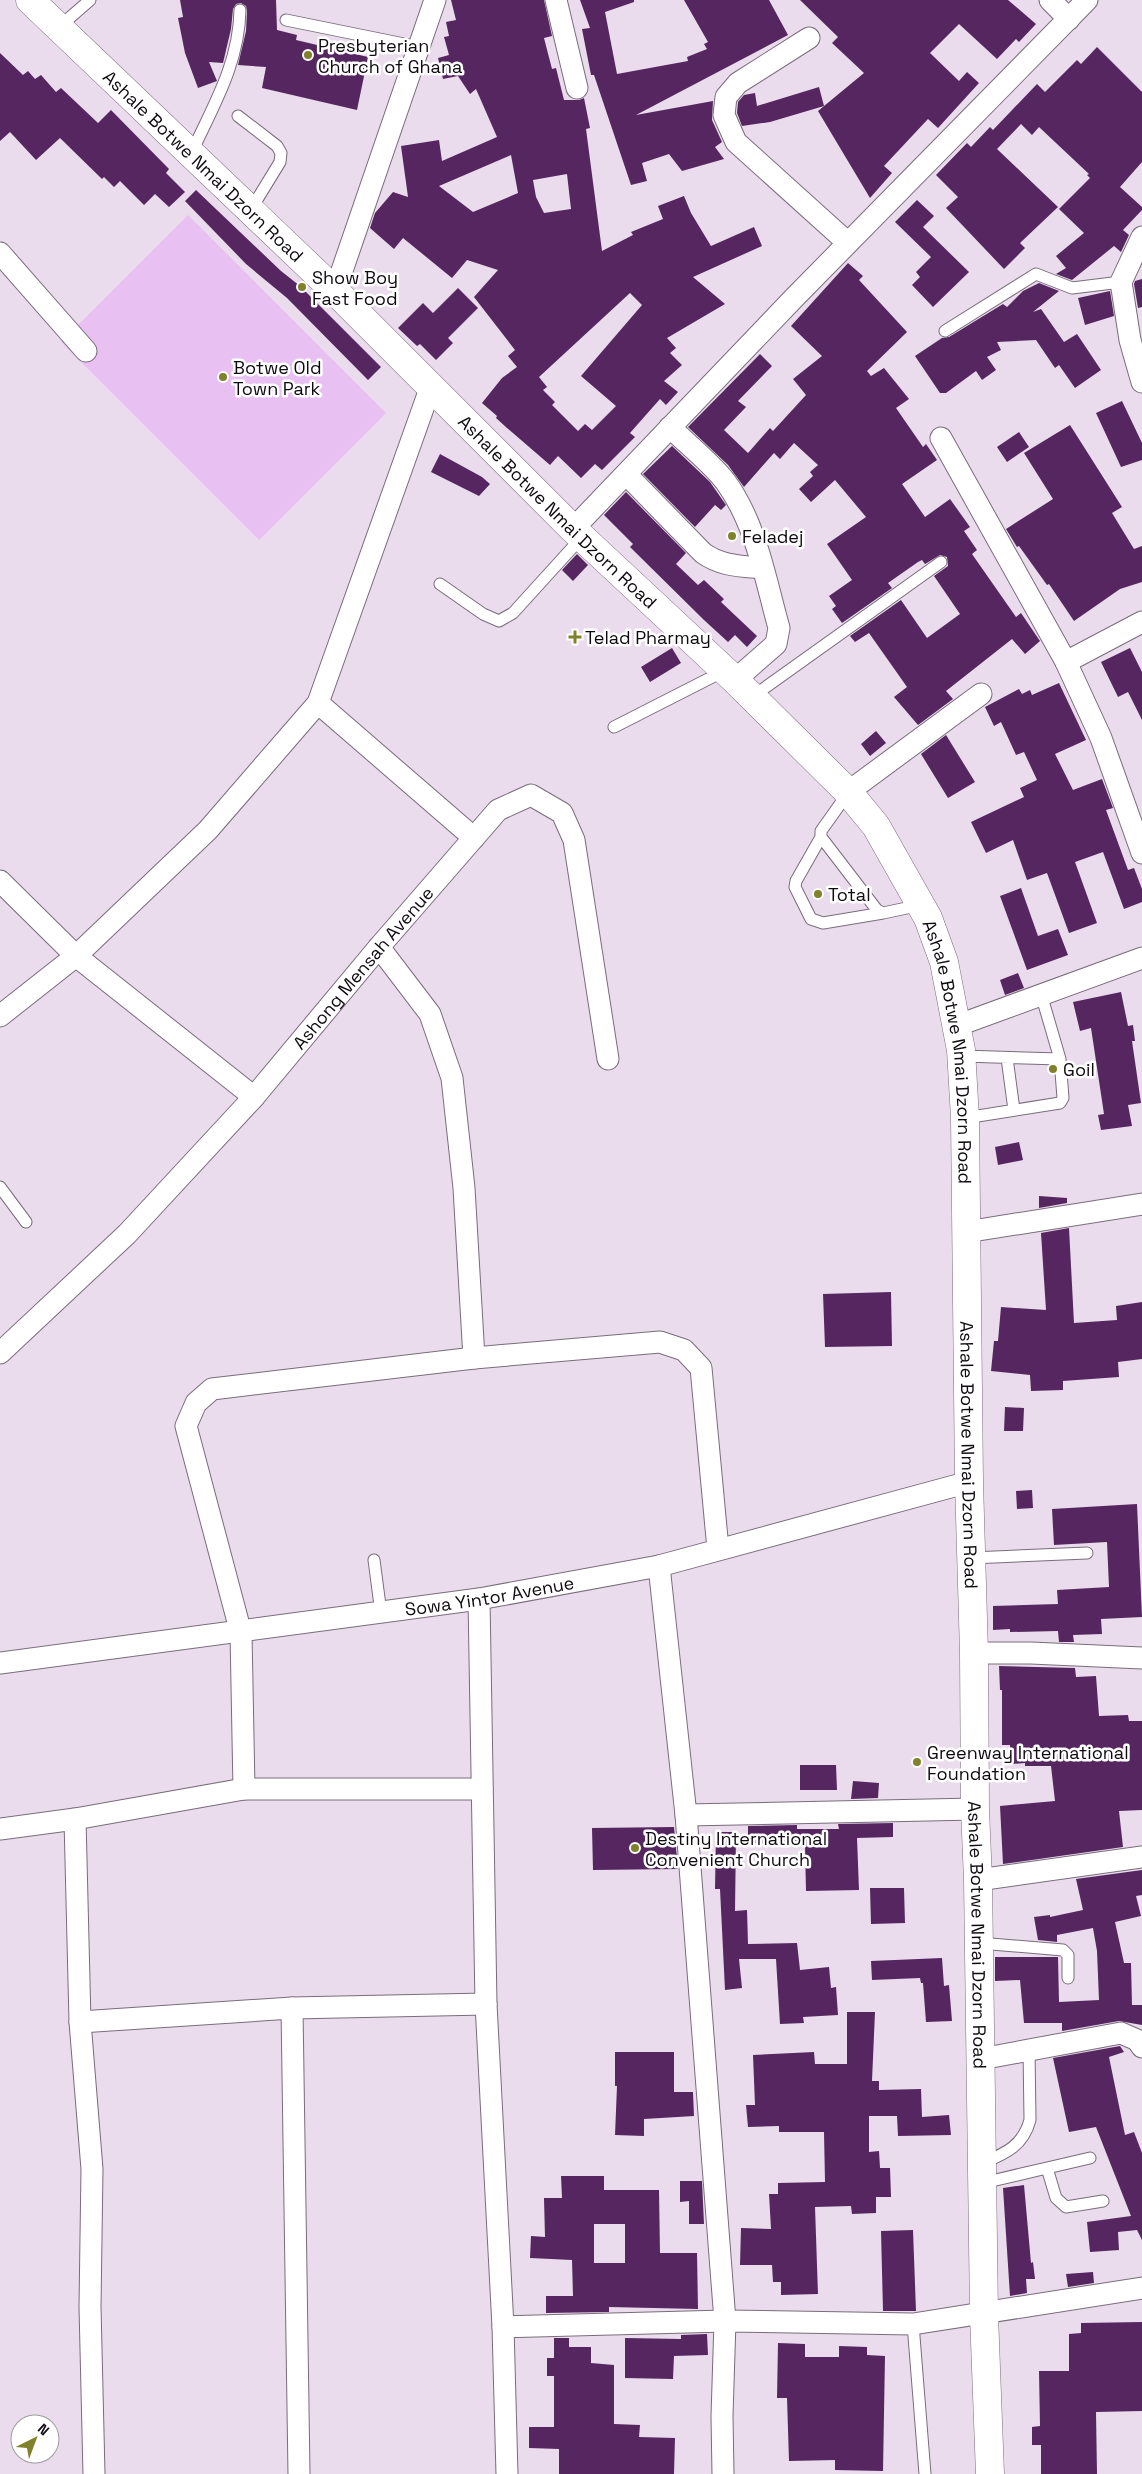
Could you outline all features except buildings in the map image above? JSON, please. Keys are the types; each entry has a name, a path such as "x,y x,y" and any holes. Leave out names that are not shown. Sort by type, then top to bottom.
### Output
{"main road":[{"name":"Ashale Botwe Nmai Dzorn Road","path":"30,0 335,290 578,533 737,682 848,792 876,826 921,906 944,962 962,1056 965,1118 969,1482 974,1653 984,2315 990,2474"}],"street":[{"path":"335,290 435,0"},
{"path":"556,0 577,88"},
{"path":"1050,0 1069,19"},
{"path":"578,533 626,474 670,427 1087,0"},
{"path":"809,38 738,83 726,97 724,115 736,142 848,243"},
{"path":"1142,237 1121,282 1130,340 1142,382"},
{"path":"0,253 86,350"},
{"path":"0,1016 76,956 208,830 318,704 430,386"},
{"path":"670,427 723,480 734,495 750,525 779,628 776,644 737,682"},
{"path":"941,438 1066,662 1101,738 1142,853"},
{"path":"626,474 703,553 714,561 724,565 762,568"},
{"path":"1066,662 1142,622"},
{"path":"848,792 981,694"},
{"path":"318,704 474,838"},
{"name":"Ashong Mensah Avenue","path":"0,1353 127,1234 254,1097 379,947 498,810 531,795 562,813 574,840 608,1059"},
{"path":"0,881 76,956 254,1097"},
{"path":"379,947 430,1014 452,1078 464,1188 474,1358"},
{"path":"956,1026 1142,958"},
{"path":"966,1232 1142,1204"},
{"path":"244,1789 241,1633 186,1426 196,1402 212,1389 474,1358 660,1342 684,1350 702,1368 718,1549"},
{"name":"Sowa Yintor Avenue","path":"0,1663 241,1633 479,1599 659,1566 969,1482"},
{"path":"659,1566 686,1815 725,2321 722,2416 723,2474"},
{"path":"479,1599 486,2004 503,2327 508,2474"},
{"path":"974,1653 1030,1653 1142,1658"},
{"path":"0,1829 75,1819 244,1789 482,1789"},
{"path":"686,1815 975,1809"},
{"path":"75,1819 80,2022 92,2169 90,2307 94,2474"},
{"path":"978,1880 1142,1857"},
{"path":"80,2022 292,2008 486,2004"},
{"path":"292,2008 299,2474"},
{"path":"980,2060 1029,2049 1121,2033 1137,2040 1142,2047"},
{"path":"503,2327 725,2321 914,2324 984,2315 1142,2288"}],"lane":[{"path":"58,27 90,0"},
{"path":"191,154 232,66 239,33 240,10"},
{"path":"286,20 419,47"},
{"path":"238,116 277,146 281,153 280,162 250,210"},
{"path":"945,330 1036,274 1072,288 1121,282"},
{"path":"440,584 483,614 499,621 513,613 578,533"},
{"path":"614,727 737,682 941,562"},
{"path":"848,792 820,831 821,836 877,910 883,913"},
{"path":"821,836 796,881 795,887 811,919 823,923 921,906"},
{"path":"965,1118 1060,1103 1063,1098 1060,1059 1041,994"},
{"path":"962,1056 1060,1059"},
{"path":"1007,1058 1014,1110"},
{"path":"0,1187 26,1222"},
{"path":"971,1558 1087,1554"},
{"path":"374,1560 381,1613"},
{"path":"979,1943 1063,1950 1068,1955 1068,1978"},
{"path":"983,2173 1011,2151 1024,2137 1028,2128 1030,2120 1029,2049"},
{"path":"983,2173 1047,2168 1090,2158"},
{"path":"1047,2168 1056,2198 1066,2208 1103,2202"},
{"path":"914,2324 925,2474"}],"shaded area":[{"name":"Botwe Old Town Park","path":"188,215 386,413 259,540 61,342"}],"place":[{"name":"Presbyterian Church of Ghana","path":"308,55"},
{"name":"Show Boy Fast Food","path":"302,287"},
{"name":"Botwe Old Town Park","path":"223,377"},
{"name":"Feladej","path":"732,536"},
{"name":"Telad Pharmay","path":"575,637"},
{"name":"Total","path":"818,894"},
{"name":"Goil","path":"1053,1069"},
{"name":"Greenway International Foundation","path":"917,1762"},
{"name":"Destiny International Convenient Church","path":"635,1848"}]}
